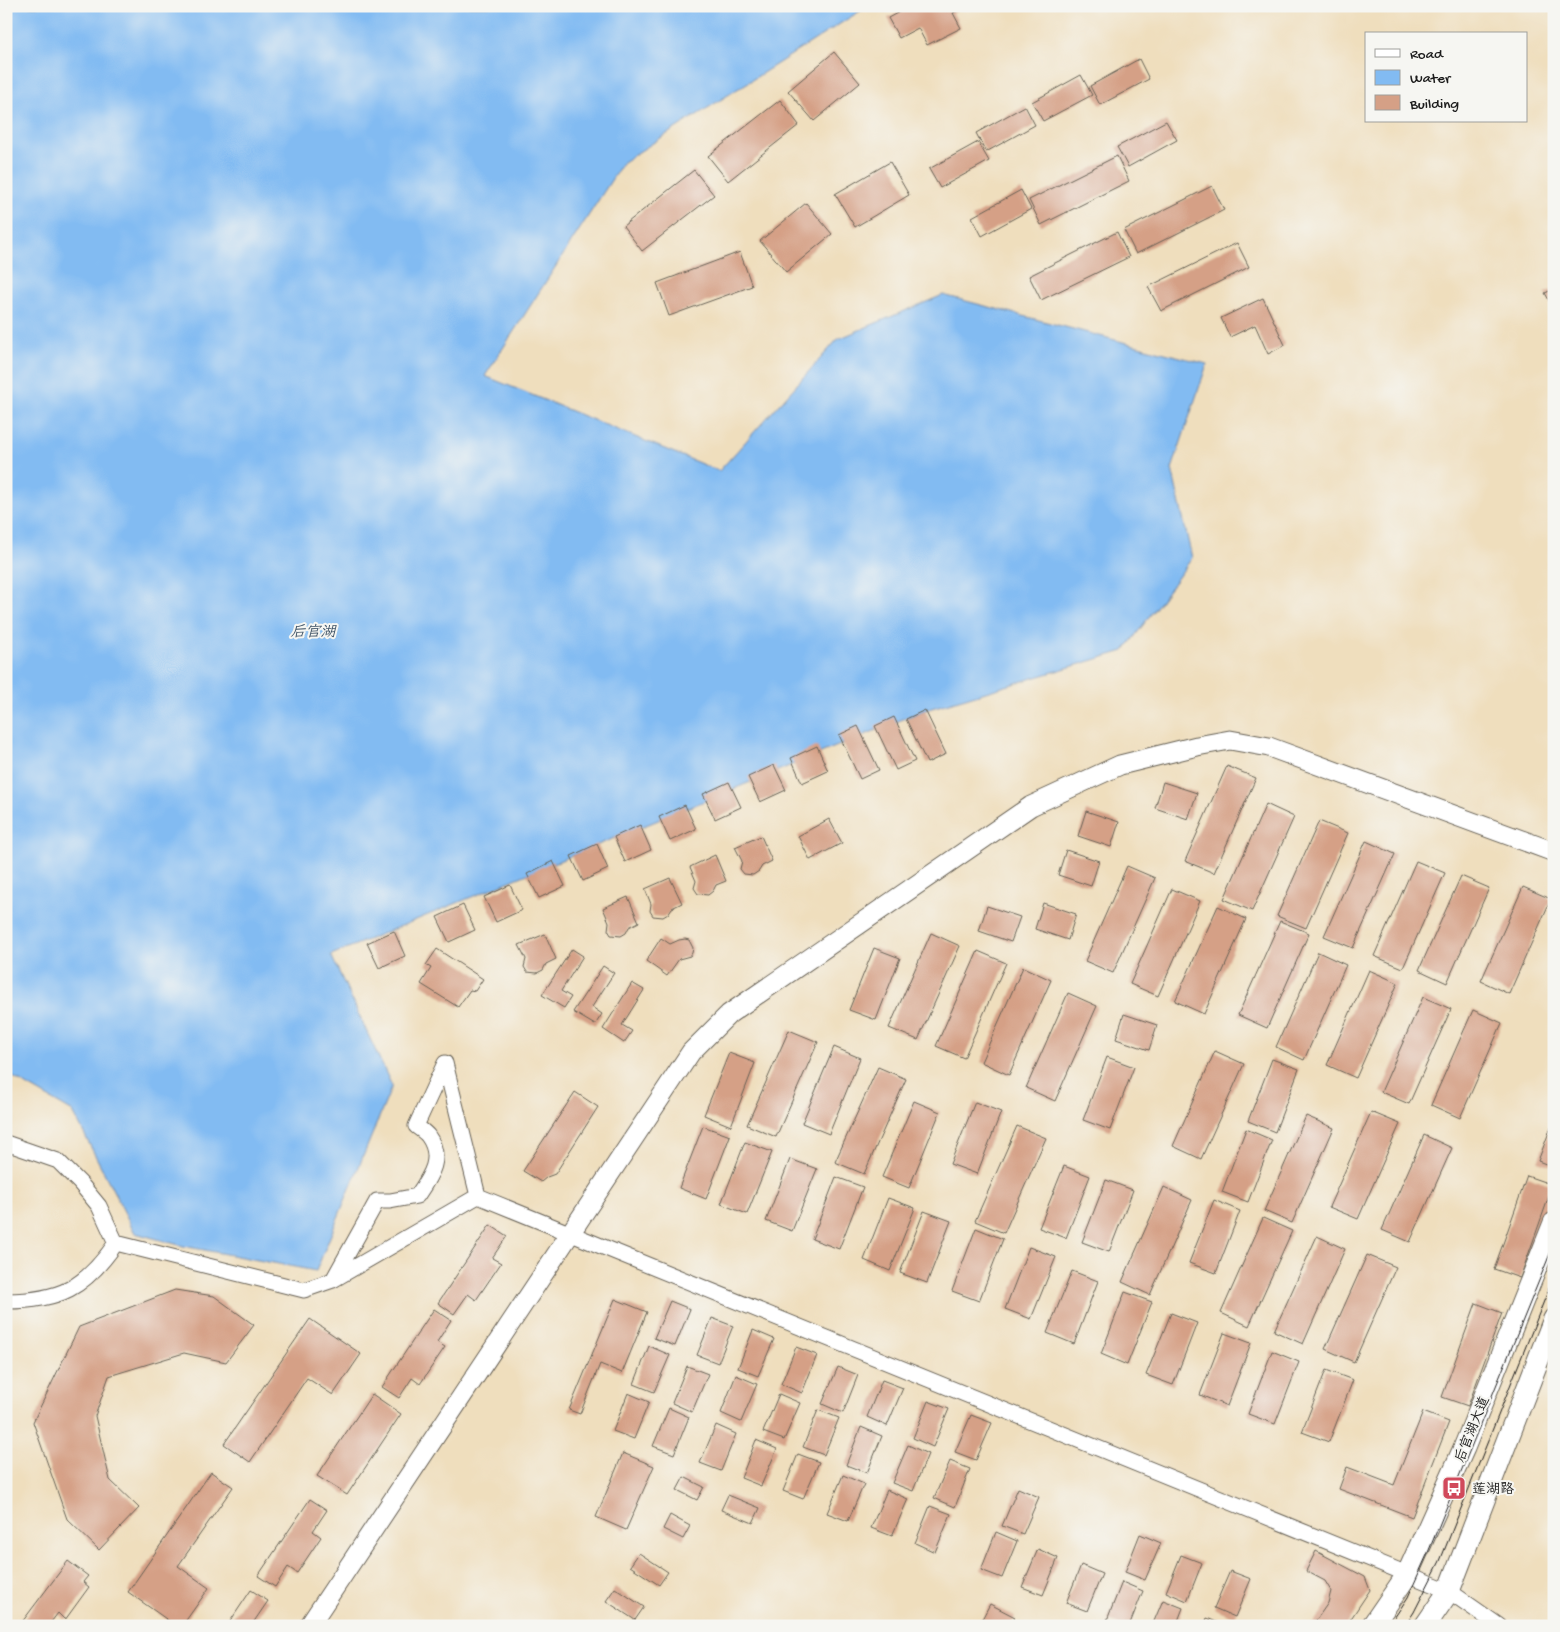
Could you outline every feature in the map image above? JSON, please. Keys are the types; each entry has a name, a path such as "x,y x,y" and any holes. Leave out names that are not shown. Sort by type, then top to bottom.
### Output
{"main road":[{"name":"后官湖大道","path":"1372,1626 1407,1575 1464,1448 1554,1224"},
{"path":"1425,1626 1448,1591 1554,1320"}],"street":[{"path":"309,1626 691,1052 729,1014 1031,806 1120,765 1230,740 1269,748 1554,852"},
{"path":"333,1280 377,1201 390,1201 417,1196 433,1173 436,1154 428,1136 416,1126 445,1063 478,1196"},
{"path":"6,1143 58,1161 99,1206 116,1243"},
{"path":"478,1196 1448,1591 1499,1626"},
{"path":"116,1243 304,1290 333,1280 478,1196"},
{"path":"6,1301 31,1301 57,1296 84,1280 106,1258 116,1243"}],"water":[{"name":"后官湖","path":"6,6 868,6 623,162 485,376 719,471 838,339 943,295 1207,364 1172,469 1192,558 1124,651 925,710 331,955 392,1086 316,1271 183,1246 135,1233 73,1112 6,1073"}],"building":[{"path":"910,6 966,6 953,13 961,28 927,45 918,28 899,38 888,18"},
{"path":"834,52 860,83 814,121 788,91"},
{"path":"1139,59 1149,79 1100,105 1090,86"},
{"path":"1081,75 1092,95 1043,121 1032,102"},
{"path":"780,100 799,125 728,181 708,156"},
{"path":"1025,106 1035,125 986,152 976,133"},
{"path":"1166,121 1177,140 1128,167 1117,147"},
{"path":"978,142 989,161 940,188 929,169"},
{"path":"1117,156 1129,181 1041,225 1029,200"},
{"path":"890,162 909,195 855,227 835,194"},
{"path":"694,170 714,195 642,251 623,226"},
{"path":"1212,186 1224,210 1136,254 1124,230"},
{"path":"1021,190 1031,209 982,236 972,217"},
{"path":"806,203 832,234 786,272 760,241"},
{"path":"1117,232 1129,257 1041,300 1029,276"},
{"path":"1237,243 1249,267 1161,311 1148,287"},
{"path":"740,252 752,286 669,316 657,283"},
{"path":"1554,289 1554,309 1545,293"},
{"path":"1263,298 1285,345 1268,354 1255,325 1230,337 1221,318"},
{"path":"925,710 946,754 927,763 906,719"},
{"path":"894,717 915,761 896,770 875,726"},
{"path":"858,726 879,770 860,779 839,735"},
{"path":"817,746 828,771 802,783 791,758"},
{"path":"774,765 786,790 760,802 748,777"},
{"path":"1227,766 1256,778 1214,873 1185,861"},
{"path":"729,782 741,807 715,819 703,794"},
{"path":"1163,782 1197,793 1188,819 1155,808"},
{"path":"1266,804 1294,817 1252,911 1224,899"},
{"path":"685,805 696,829 670,841 659,817"},
{"path":"1086,811 1119,822 1111,847 1078,836"},
{"path":"829,819 842,843 810,860 798,836"},
{"path":"1319,821 1348,833 1306,928 1277,916"},
{"path":"640,825 651,850 625,862 614,837"},
{"path":"761,836 772,861 762,866 753,875 744,874 740,869 742,861 735,847"},
{"path":"1366,841 1395,854 1353,948 1324,936"},
{"path":"597,844 608,869 583,881 571,856"},
{"path":"1066,850 1099,861 1091,886 1058,875"},
{"path":"715,855 726,881 716,885 708,895 698,894 694,888 696,881 690,867"},
{"path":"553,861 565,886 539,898 527,874"},
{"path":"1416,861 1445,873 1403,968 1374,956"},
{"path":"1127,866 1155,878 1113,973 1085,961"},
{"path":"1461,876 1489,888 1447,983 1419,970"},
{"path":"670,878 682,903 672,908 663,917 653,916 645,889"},
{"path":"510,885 522,910 496,922 484,897"},
{"path":"1523,887 1551,899 1509,994 1481,981"},
{"path":"1172,889 1200,901 1158,996 1130,984"},
{"path":"628,897 639,922 629,927 626,933 621,936 611,935 608,930 609,922 603,908"},
{"path":"1043,903 1076,914 1068,940 1035,929"},
{"path":"463,905 475,930 449,942 437,917"},
{"path":"987,906 1020,917 1011,942 979,931"},
{"path":"1218,906 1246,919 1204,1014 1175,1001"},
{"path":"1280,921 1309,933 1267,1028 1238,1015"},
{"path":"394,931 405,956 379,968 367,943"},
{"path":"931,933 960,946 918,1040 889,1028"},
{"path":"545,934 556,959 546,964 543,970 537,973 527,972 524,967 526,959 519,945"},
{"path":"661,938 670,944 679,940 689,940 693,948 690,956 679,959 667,976 646,961"},
{"path":"874,948 900,958 876,1020 849,1010"},
{"path":"437,949 483,979 475,991 470,990 458,1007 421,984 431,968 426,965"},
{"path":"572,949 583,956 561,991 571,997 564,1008 542,995"},
{"path":"978,951 1006,963 964,1058 936,1046"},
{"path":"1318,952 1346,965 1304,1060 1276,1047"},
{"path":"603,966 614,973 592,1007 602,1014 595,1025 573,1012"},
{"path":"1023,967 1051,980 1009,1075 981,1062"},
{"path":"1369,970 1398,983 1356,1078 1327,1065"},
{"path":"632,983 644,990 622,1025 632,1031 624,1043 603,1029"},
{"path":"1068,993 1097,1006 1055,1101 1026,1088"},
{"path":"1423,997 1451,1009 1409,1104 1381,1092"},
{"path":"1473,1010 1502,1023 1460,1118 1431,1105"},
{"path":"1124,1014 1157,1025 1149,1050 1116,1039"},
{"path":"789,1030 818,1042 776,1137 747,1125"},
{"path":"834,1047 860,1058 829,1134 802,1123"},
{"path":"1215,1051 1244,1064 1201,1159 1173,1146"},
{"path":"729,1053 755,1063 731,1126 704,1115"},
{"path":"1107,1057 1134,1067 1110,1130 1083,1120"},
{"path":"1272,1059 1299,1069 1275,1132 1248,1121"},
{"path":"878,1067 906,1079 864,1174 835,1162"},
{"path":"575,1092 598,1107 555,1174 541,1182 523,1171"},
{"path":"914,1101 940,1112 909,1188 882,1177"},
{"path":"975,1102 1001,1112 977,1174 950,1164"},
{"path":"1371,1112 1400,1124 1358,1219 1329,1207"},
{"path":"1306,1116 1334,1128 1292,1223 1264,1211"},
{"path":"1554,1119 1554,1167 1538,1161"},
{"path":"703,1126 730,1136 706,1199 679,1188"},
{"path":"1017,1126 1046,1138 1004,1233 975,1221"},
{"path":"1246,1129 1272,1140 1248,1202 1222,1192"},
{"path":"1424,1135 1452,1148 1410,1242 1382,1230"},
{"path":"745,1142 772,1152 747,1214 721,1204"},
{"path":"790,1159 817,1169 792,1231 766,1221"},
{"path":"1064,1166 1090,1176 1066,1238 1039,1228"},
{"path":"1527,1176 1553,1185 1520,1278 1494,1269"},
{"path":"836,1177 863,1187 839,1249 812,1239"},
{"path":"1106,1180 1133,1190 1109,1252 1082,1242"},
{"path":"1164,1187 1192,1200 1150,1295 1122,1282"},
{"path":"888,1198 915,1208 890,1271 864,1260"},
{"path":"1214,1200 1240,1211 1216,1273 1189,1263"},
{"path":"924,1211 951,1221 927,1283 900,1273"},
{"path":"1263,1218 1292,1231 1249,1326 1221,1313"},
{"path":"490,1225 507,1236 492,1258 501,1263 476,1300 468,1294 454,1314 438,1303"},
{"path":"976,1228 1003,1239 979,1301 952,1291"},
{"path":"1317,1236 1345,1249 1303,1344 1274,1331"},
{"path":"1029,1247 1056,1257 1031,1319 1005,1309"},
{"path":"1367,1255 1396,1267 1354,1362 1325,1349"},
{"path":"1072,1271 1098,1281 1074,1344 1047,1333"},
{"path":"175,1290 214,1296 254,1325 226,1362 184,1353 109,1376 95,1416 110,1480 139,1508 99,1550 67,1519 33,1422 79,1327"},
{"path":"1125,1292 1152,1302 1127,1365 1101,1354"},
{"path":"615,1299 647,1312 622,1373 600,1364 580,1414 569,1410"},
{"path":"670,1301 690,1309 675,1346 654,1338"},
{"path":"1476,1303 1502,1313 1468,1406 1442,1397"},
{"path":"434,1309 451,1320 437,1342 445,1347 420,1384 412,1378 399,1398 382,1387"},
{"path":"1171,1313 1197,1323 1173,1385 1146,1375"},
{"path":"712,1318 733,1326 718,1363 697,1355"},
{"path":"310,1319 361,1354 333,1395 307,1378 250,1462 224,1444"},
{"path":"753,1330 774,1339 758,1376 738,1368"},
{"path":"1224,1333 1251,1343 1227,1406 1200,1395"},
{"path":"649,1346 670,1355 654,1392 634,1384"},
{"path":"796,1347 817,1355 802,1393 781,1384"},
{"path":"1272,1351 1299,1362 1275,1424 1248,1414"},
{"path":"687,1366 708,1374 692,1412 672,1403"},
{"path":"838,1367 858,1375 843,1413 822,1404"},
{"path":"1326,1370 1353,1380 1329,1442 1302,1432"},
{"path":"736,1375 757,1384 741,1422 721,1413"},
{"path":"882,1380 903,1388 887,1426 867,1417"},
{"path":"628,1393 649,1402 634,1439 613,1431"},
{"path":"372,1394 401,1414 347,1495 317,1476"},
{"path":"779,1394 800,1403 784,1440 763,1432"},
{"path":"928,1401 949,1409 933,1447 913,1438"},
{"path":"669,1408 689,1417 674,1454 653,1446"},
{"path":"818,1410 839,1418 824,1455 803,1447"},
{"path":"1423,1412 1449,1422 1412,1517 1339,1489 1347,1467 1394,1485"},
{"path":"971,1415 992,1423 976,1460 955,1452"},
{"path":"716,1425 736,1434 721,1471 700,1463"},
{"path":"861,1427 882,1436 867,1473 846,1465"},
{"path":"756,1440 777,1449 761,1486 741,1478"},
{"path":"908,1445 928,1454 913,1491 892,1483"},
{"path":"623,1453 654,1466 626,1530 596,1517"},
{"path":"798,1454 819,1462 803,1499 783,1491"},
{"path":"950,1461 970,1469 955,1507 934,1498"},
{"path":"211,1472 233,1487 178,1566 209,1588 182,1626 176,1626 128,1592"},
{"path":"843,1475 864,1484 848,1521 827,1513"},
{"path":"684,1477 704,1487 697,1500 677,1490"},
{"path":"1018,1488 1039,1497 1023,1534 1002,1526"},
{"path":"887,1490 908,1499 892,1536 871,1528"},
{"path":"728,1495 760,1508 753,1523 721,1510"},
{"path":"310,1499 327,1510 313,1531 321,1537 297,1573 288,1567 275,1587 258,1576"},
{"path":"930,1506 951,1514 935,1552 915,1543"},
{"path":"670,1515 690,1526 683,1539 663,1529"},
{"path":"996,1532 1017,1541 1002,1578 981,1570"},
{"path":"1140,1534 1161,1543 1145,1580 1125,1572"},
{"path":"1038,1549 1058,1558 1043,1595 1022,1587"},
{"path":"1316,1551 1365,1577 1370,1590 1346,1626 1312,1626 1328,1603 1331,1591 1325,1581 1306,1571"},
{"path":"639,1553 668,1572 659,1585 630,1566"},
{"path":"1181,1555 1202,1563 1187,1601 1166,1592"},
{"path":"68,1561 88,1576 83,1582 89,1587 65,1620 58,1613 48,1626 19,1626"},
{"path":"1081,1565 1102,1574 1087,1611 1066,1603"},
{"path":"1230,1571 1251,1579 1235,1617 1214,1608"},
{"path":"1122,1582 1143,1591 1129,1626 1122,1626 1107,1620"},
{"path":"615,1588 644,1607 635,1620 606,1601"},
{"path":"251,1590 268,1601 253,1623 258,1626 227,1626"},
{"path":"1163,1600 1183,1608 1176,1626 1152,1626"},
{"path":"990,1604 1015,1617 1011,1626 994,1626 982,1619"},
{"path":"1207,1618 1226,1626 1204,1626"}],"tram line":[{"path":"1389,1626 1408,1597 1427,1555 1554,1244"},
{"path":"1405,1626 1440,1561 1554,1276"}],"place":[{"name":"莲湖路","path":"1454,1488"}]}
